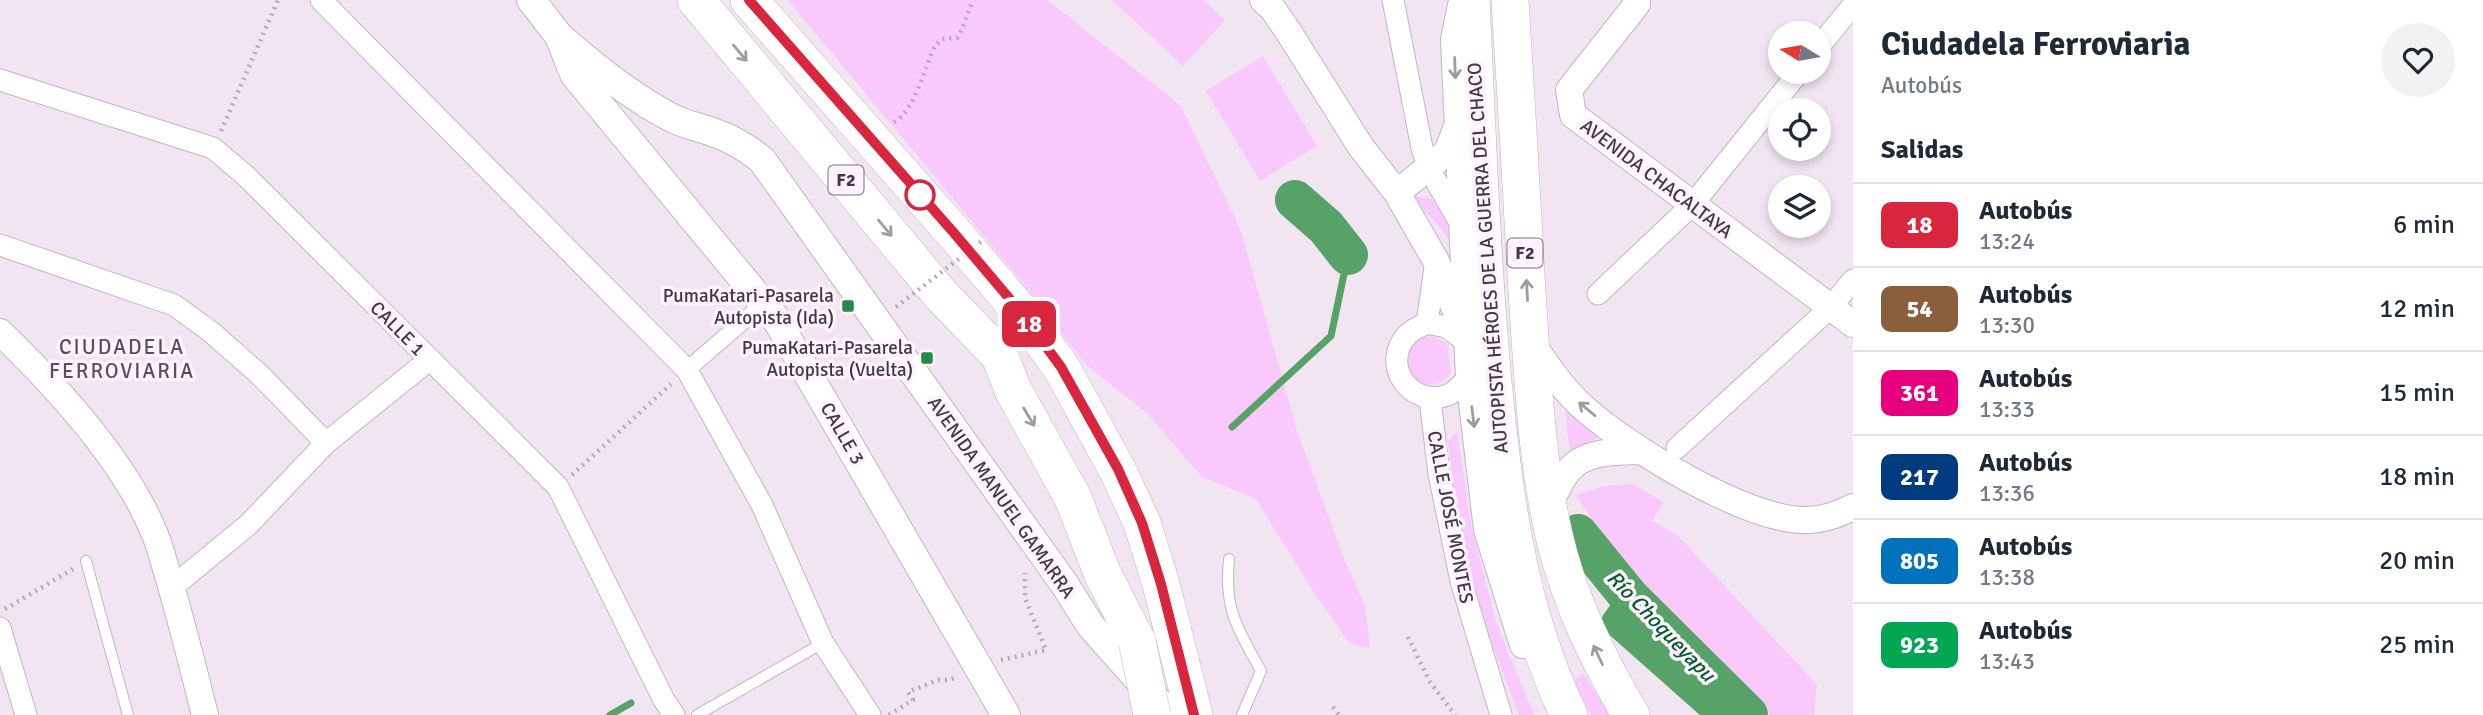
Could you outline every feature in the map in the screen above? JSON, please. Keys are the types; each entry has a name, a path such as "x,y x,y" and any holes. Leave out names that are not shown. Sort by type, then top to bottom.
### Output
{"highway":[{"name":"F2","path":"696,0 941,295 1000,356 1013,390 1073,498 1103,575 1137,641 1152,715"},
{"name":"F2","path":"749,0 954,233 1020,311 1061,367 1118,469 1142,523 1161,584 1185,709"},
{"name":"AUTOPISTA HÉROES DE LA GUERRA DEL CHACO","path":"1471,0 1487,309 1500,461 1514,547 1529,610 1569,715"},
{"name":"AUTOPISTA HÉROES DE LA GUERRA DEL CHACO","path":"1510,0 1530,341 1539,442 1549,504 1559,555 1578,611 1607,674 1631,715"}],"main road":[{"name":"CALLE 3","path":"531,0 559,36 574,74 776,319 1006,715"},
{"name":"AVENIDA MANUEL GAMARRA","path":"559,36 589,62 675,120 743,145 762,160 1065,585 1090,625 1185,709"}],"street":[{"path":"321,0 687,370 762,505 823,643 870,715"},
{"path":"1263,0 1288,31 1361,147 1397,193 1436,261 1467,342"},
{"path":"1393,0 1429,169 1463,227"},
{"path":"1462,0 1454,40 1467,342 1487,530 1520,640 1569,715"},
{"name":"AVENIDA CHACALTAYA","path":"1638,1 1569,90 1573,115 1853,324"},
{"path":"1831,32 1853,5"},
{"name":"CALLE 1","path":"0,80 213,148 246,176 558,487 664,700 674,715"},
{"path":"1598,294 1693,204 1789,84"},
{"path":"1397,193 1447,152 1457,128"},
{"path":"0,245 174,305 210,331 260,375 326,443"},
{"path":"1427,323 1436,261"},
{"path":"1677,448 1831,307 1853,279"},
{"path":"687,370 763,303"},
{"path":"1467,342 1446,327 1427,323 1409,333 1399,349 1397,369 1406,387 1430,399 1451,394 1469,377"},
{"path":"0,332 81,418 135,491 154,531 205,715"},
{"path":"1530,341 1585,409 1640,451 1732,501 1770,515 1805,520 1831,517 1853,507"},
{"path":"171,588 248,525 326,443 429,359"},
{"name":"CALLE JOSÉ MONTES","path":"1430,399 1439,474 1461,581 1501,715"},
{"path":"1549,504 1569,470 1585,458 1607,452 1640,451"},
{"path":"0,628 26,715"}],"lane":[{"path":"1229,559 1226,582 1232,617 1261,671 1241,715"},
{"path":"86,561 128,715"},
{"path":"696,715 823,643"}],"path":[{"path":"213,148 278,0"},
{"path":"887,125 899,120 910,105 935,46 942,39 957,38 974,0"},
{"path":"896,307 982,241"},
{"path":"558,487 687,370"},
{"path":"0,612 86,561"},
{"path":"1000,660 1046,650 1025,598 1025,569 1028,566"},
{"path":"1408,636 1430,682 1455,715"},
{"path":"889,715 913,700 908,692 938,680 950,680 967,672"},
{"path":"1333,707 1339,715"}],"shaded area":[{"path":"788,0 1047,0 1181,106 1241,231 1297,431 1341,551 1365,606 1370,648 1350,644 1317,597 1256,499 1202,477 1147,413 1086,365 1025,285"},
{"path":"1112,0 1204,0 1225,20 1183,66"},
{"path":"1263,56 1317,146 1260,181 1206,91"},
{"path":"1413,196 1432,199 1449,226 1452,243"},
{"path":"1432,336 1447,343 1451,373 1438,383 1426,385 1417,380 1410,371 1407,360 1409,349 1417,340"},
{"path":"1563,393 1607,434 1570,454"},
{"path":"1457,432 1472,529 1496,622 1534,715 1519,715 1473,595 1458,528 1448,441"},
{"path":"1633,484 1663,502 1653,521 1677,535 1817,685 1814,715 1770,715 1651,598 1610,547 1576,495 1604,486"},
{"path":"1583,673 1610,715 1591,715 1574,681"}],"waterway":[{"name":"Río Choqueyapu","path":"1295,200 1326,227 1348,255"},
{"path":"1232,427 1331,336 1348,255"},
{"name":"Río Choqueyapu","path":"1578,534 1630,598 1748,715"},
{"path":"1630,598 1613,622 1718,715"},
{"path":"610,715 631,703"}],"bus line":[{"name":"18","path":"749,0 954,233 1020,311 1061,367 1118,469 1142,523 1161,584 1194,715"}],"place":[{"name":"PumaKatari-Pasarela Autopista (Ida)","path":"848,306"},
{"name":"PumaKatari-Pasarela Autopista (Vuelta)","path":"927,358"}],"district":[{"name":"CIUDADELA FERROVIARIA","path":"122,359"}]}
